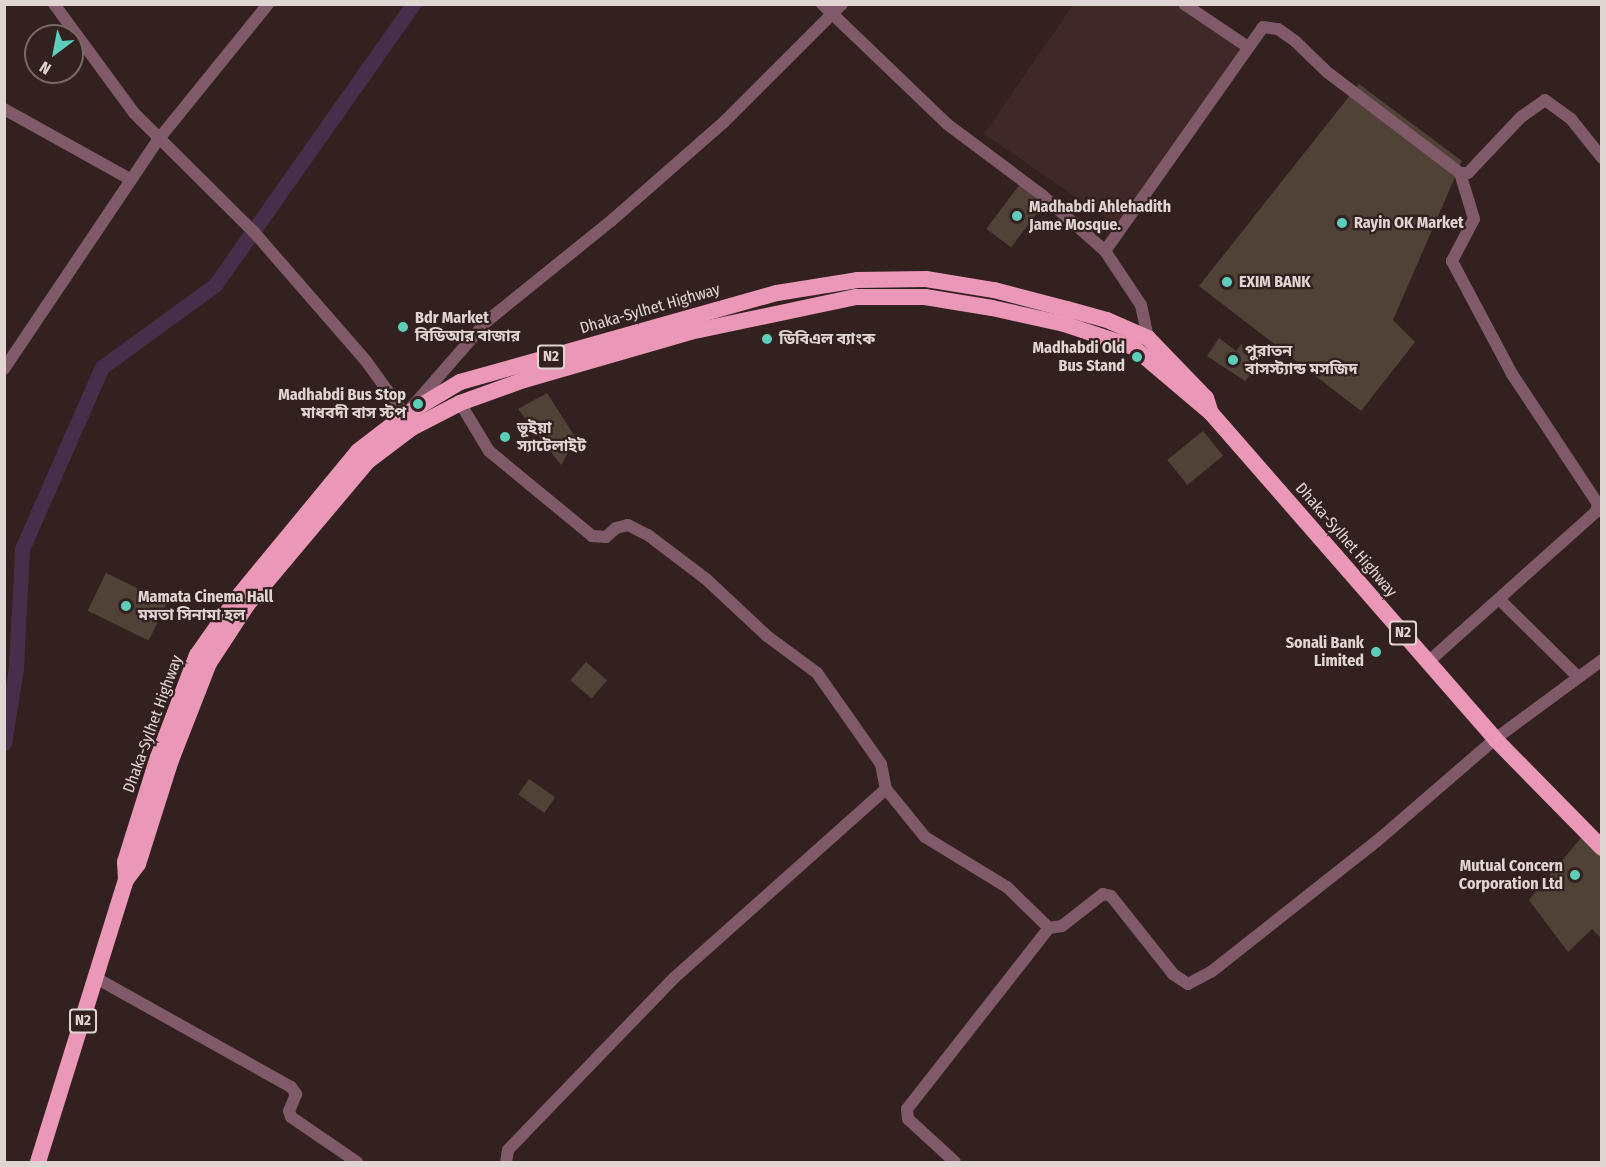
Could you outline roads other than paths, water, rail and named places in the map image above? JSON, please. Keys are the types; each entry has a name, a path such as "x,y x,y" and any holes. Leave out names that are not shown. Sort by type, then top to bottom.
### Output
{"highway":[{"name":"Dhaka-Sylhet Highway","path":"126,880 125,862 158,757 198,655 237,598 358,451 405,415 460,382 697,313 777,293 857,280 926,279 994,290 1107,320 1148,338 1206,398 1211,413"},
{"name":"Dhaka-Sylhet Highway","path":"39,1162 126,880 138,864 171,760 209,663 247,605 368,461 412,428 460,403 524,380 690,332 856,297 925,297 1064,324 1133,346 1211,413 1495,739 1602,848"}],"street":[{"path":"54,4 158,140 252,231 366,361 405,415 486,321 611,221 714,130 842,4"},
{"path":"4,369 158,140 268,4"},
{"path":"822,4 946,124 1042,195 1105,251 1141,304 1148,338"},
{"path":"1184,4 1248,47"},
{"path":"1105,251 1225,86 1263,27 1278,29 1327,72 1460,173 1474,219 1452,261 1512,374 1598,504 1596,512 1428,662"},
{"path":"1460,173 1468,172 1521,117 1545,100 1571,119 1602,158"},
{"path":"4,109 130,179"},
{"path":"460,403 489,451 592,536 606,537 616,528 628,525 648,535 706,579 768,636 817,673 881,764 886,789 925,837 1007,887 1049,928"},
{"path":"1499,599 1578,678"},
{"path":"955,1162 908,1119 907,1109 1049,928 1062,926 1102,894 1111,896 1173,974 1188,984 1211,972 1368,849 1495,739 1602,660"},
{"path":"506,1162 508,1150 674,978 886,789"},
{"path":"96,978 291,1087 296,1094 289,1111 291,1117 357,1162"}],"waterway":[{"path":"4,743 16,668 22,549 102,367 215,285 413,4"}],"place":[{"name":"Madhabdi Ahlehadith Jame Mosque.","path":"1017,216"},
{"name":"Rayin OK Market","path":"1342,223"},
{"name":"EXIM BANK","path":"1227,282"},
{"name":"Bdr Market বিডিআর বাজার","path":"403,327"},
{"name":"ডিবিএল ব্যাংক","path":"767,339"},
{"name":"Madhabdi Old Bus Stand","path":"1137,357"},
{"name":"পুরাতন বাসস্ট্যান্ড মসজিদ","path":"1233,360"},
{"name":"Madhabdi Bus Stop মাধবদী বাস স্টপ","path":"418,404"},
{"name":"ভূইয়া স্যাটেলাইট","path":"505,437"},
{"name":"Mamata Cinema Hall মমতা সিনামা হল","path":"126,606"},
{"name":"Sonali Bank Limited","path":"1376,652"},
{"name":"Mutual Concern Corporation Ltd","path":"1575,875"}]}
